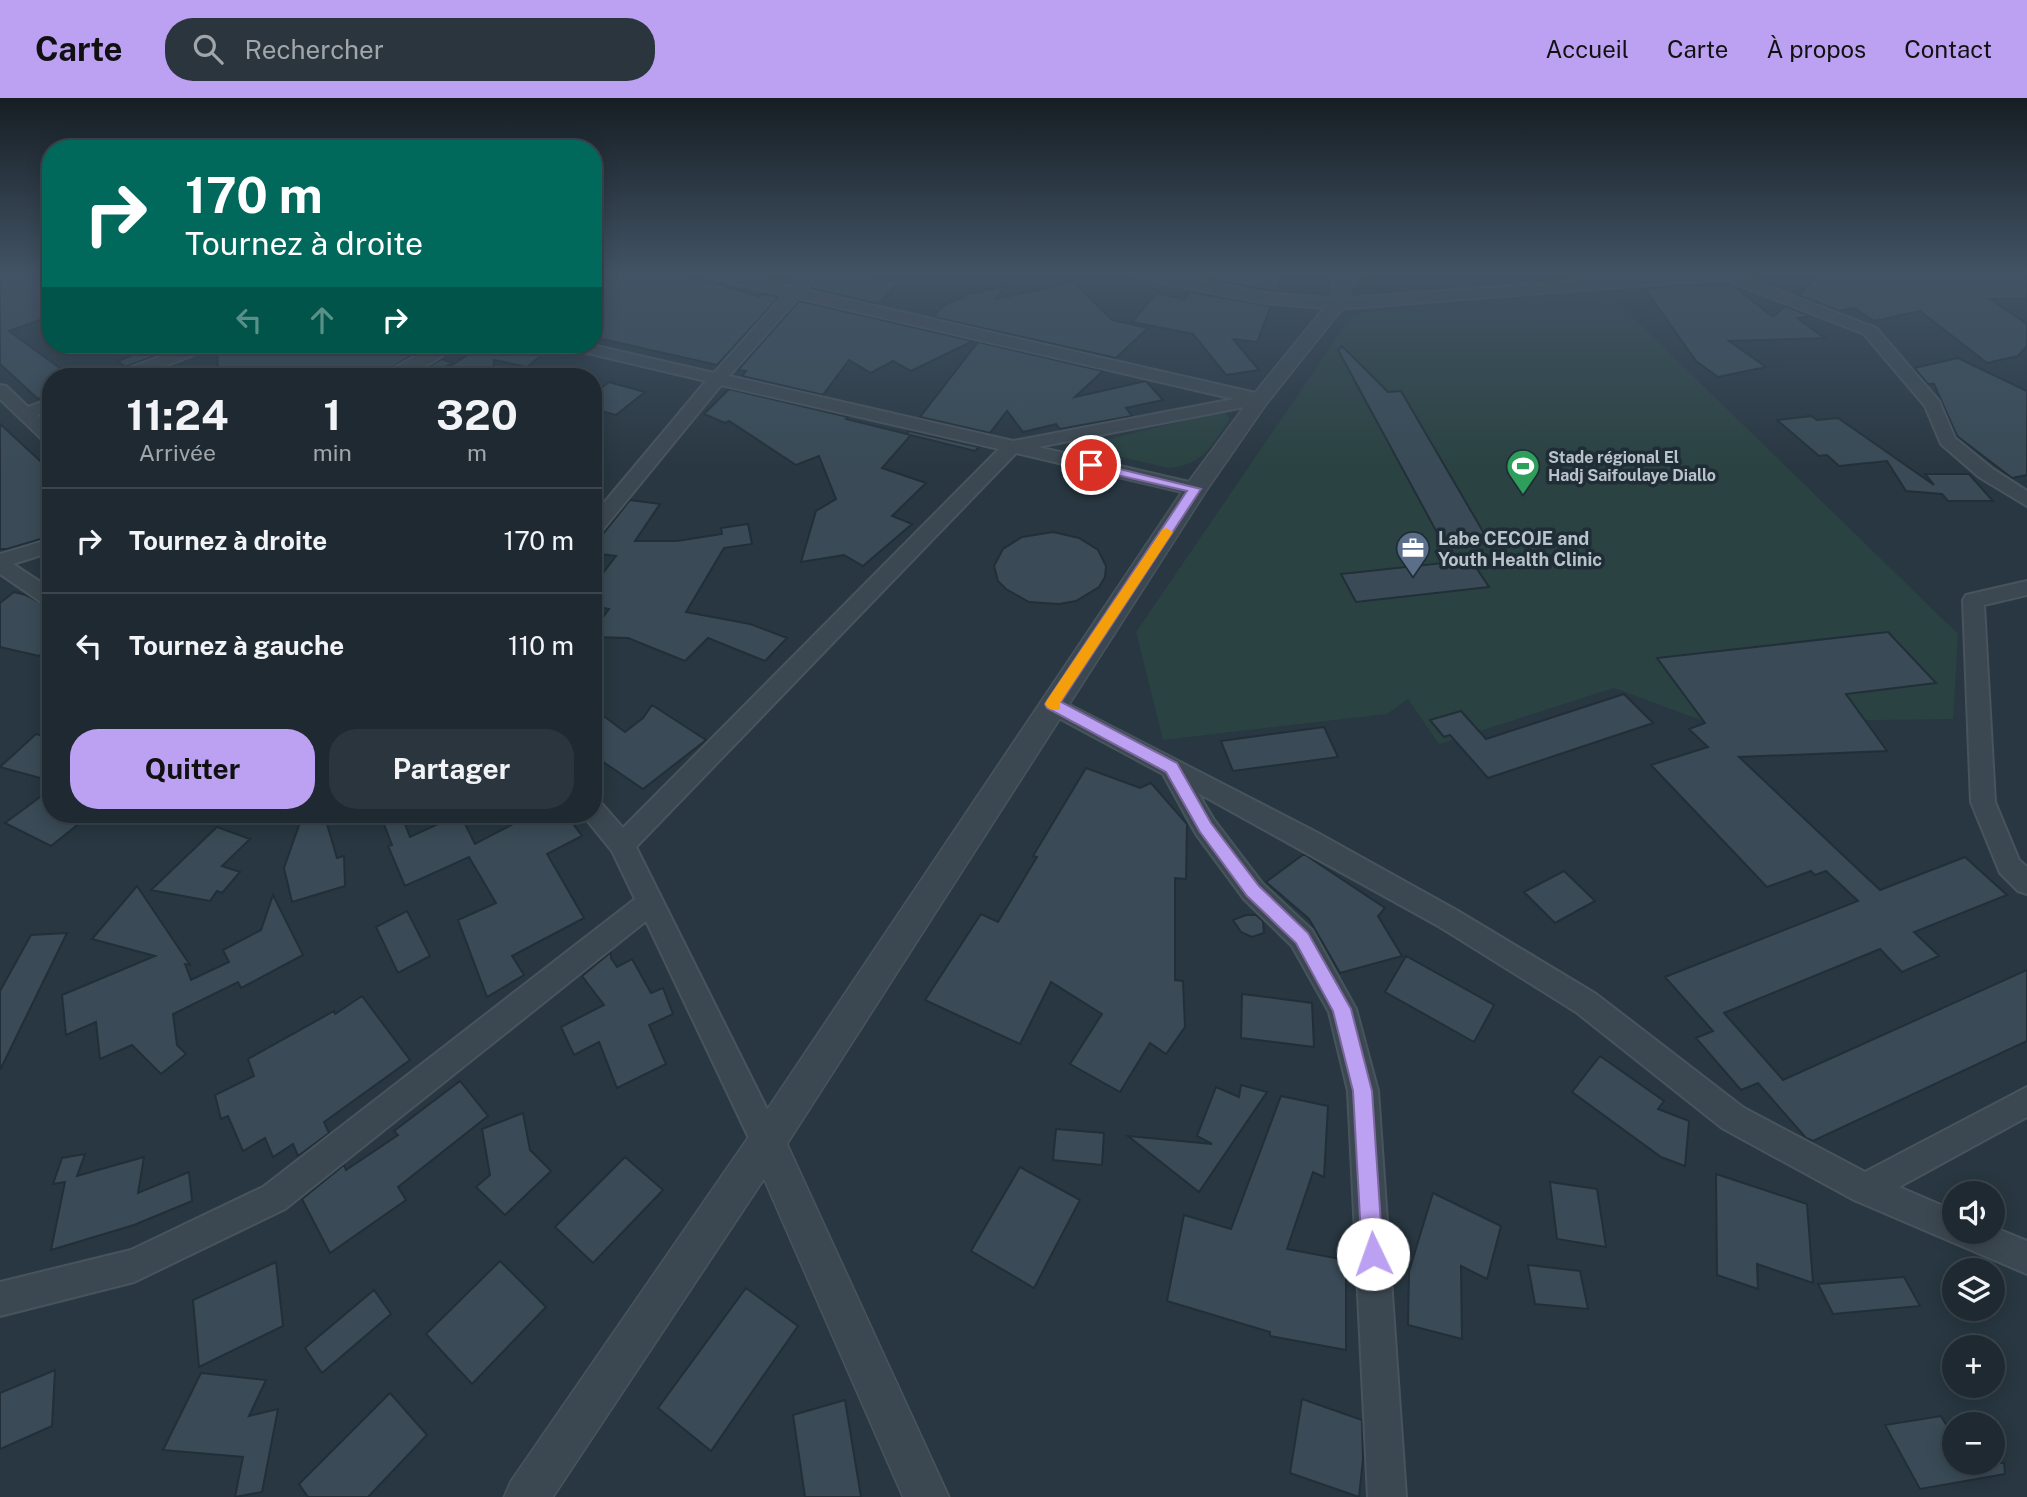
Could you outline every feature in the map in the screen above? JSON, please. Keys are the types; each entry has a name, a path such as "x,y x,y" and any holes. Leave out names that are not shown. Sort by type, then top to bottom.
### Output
{"street":[{"path":"602,518 753,339"},
{"path":"1003,339 1260,399"},
{"path":"527,1497 767,1142 1195,489 1304,339"},
{"path":"1877,339 1933,405 1947,439 1986,473 2027,500"},
{"path":"602,352 1195,489"},
{"path":"145,368 182,354"},
{"path":"406,368 431,354"},
{"path":"0,390 42,430"},
{"path":"622,845 1012,447 1260,399"},
{"path":"24,414 42,407"},
{"path":"0,562 42,548"},
{"path":"0,562 42,592"},
{"path":"2027,588 1973,600 1983,802 2009,866 2027,883"},
{"path":"1052,704 1449,919 1586,1003 1733,1118 1865,1189 1942,1222"},
{"path":"1172,768 1205,827 1253,891 1302,938 1342,1009 1363,1091 1387,1497"},
{"path":"602,822 622,845 767,1142 926,1497"},
{"path":"0,1299 134,1266 274,1198 650,902"},
{"path":"1865,1189 2027,1101"},
{"path":"1994,1244 2027,1258"}],"green space":[{"name":"Stade régional El Hadj Saifoulaye Diallo","path":"1336,339 1655,339 1958,634 1953,719 1706,722 1614,688 1439,744 1408,699 1387,714 1163,740 1136,632"},
{"path":"1224,411 1230,419 1212,446 1190,463 1180,466 1168,468 1084,448 1089,444"}],"building":[{"path":"0,339 20,339 60,368 42,368 42,397 38,399 0,364"},
{"path":"603,339 740,339 717,365"},
{"path":"765,339 973,341 911,371 893,361 871,373 849,360 823,395 742,376 746,371 738,370"},
{"path":"1032,339 1136,339 1116,358"},
{"path":"1197,339 1233,339 1259,370 1226,375"},
{"path":"1235,339 1258,339 1257,342"},
{"path":"1681,339 1784,339 1729,341 1766,367 1718,377 1696,361"},
{"path":"1956,339 2027,339 2027,346 2018,356 1987,363"},
{"path":"978,342 1103,371 1075,397 1146,381 1163,400 1126,408 1132,416 1060,429 1056,424 1023,432 1007,411 990,433 920,417"},
{"path":"1342,346 1388,392 1401,391 1485,535 1440,538 1338,350"},
{"path":"135,354 160,354 125,367 118,361"},
{"path":"217,354 414,354 391,368 218,368"},
{"path":"469,354 543,354 527,367 494,360 493,368 448,368"},
{"path":"1958,358 2027,391 2027,475 2012,478 1957,436 1934,384 1928,384 1914,368"},
{"path":"442,359 452,363 443,368 426,368"},
{"path":"609,382 645,392 616,415 602,411 602,387"},
{"path":"729,389 911,435 882,468 926,483 892,516 912,524 863,566 844,555 801,562 816,511 836,499 819,456 796,465 729,421 725,423 704,414"},
{"path":"1811,416 1817,420 1838,418 1934,485 1925,474 1969,474 1993,501 1948,501 1942,494 1906,491 1887,461 1839,466 1827,455 1819,456 1777,420"},
{"path":"0,424 42,463 42,539 0,549"},
{"path":"909,431 979,447 975,451 906,434"},
{"path":"630,500 660,504 635,541 677,541 722,534 721,528 748,524 752,544 724,548 686,612 750,624 787,638 765,661 708,638 685,661 628,638 602,637 602,619 609,609 602,608 602,574 616,556 602,554 602,535"},
{"path":"1053,532 1079,538 1098,550 1106,566 1105,577 1099,587 1076,601 1059,604 1029,602 1006,589 998,581 994,566 1003,549 1022,537"},
{"name":"Labe CECOJE and Youth Health Clinic","path":"1471,560 1489,587 1356,602 1341,574"},
{"path":"14,592 42,603 42,654 39,656 0,647 0,603"},
{"path":"1888,632 1936,683 1846,694 1887,751 1739,757 1880,890 1965,857 2007,895 1914,932 1939,956 1902,972 1880,949 1724,1013 1783,1080 2027,970 2027,1041 1813,1141 1806,1138 1758,1083 1741,1090 1696,1038 1713,1031 1665,977 1858,901 1826,871 1815,875 1811,871 1767,887 1651,765 1708,747 1689,729 1705,723 1657,658"},
{"path":"1624,694 1653,723 1488,778 1450,735 1444,737 1430,720 1461,711 1486,739"},
{"path":"652,705 706,740 643,789 602,761 602,715 625,732 643,718"},
{"path":"1324,727 1338,757 1233,771 1221,741"},
{"path":"36,734 42,736 42,779 0,767"},
{"path":"1086,768 1140,788 1151,783 1187,824 1186,879 1175,878 1175,980 1183,981 1185,1027 1166,1054 1150,1043 1120,1092 1070,1064 1102,1014 1051,982 1020,1044 925,1000 981,914 998,922 1037,857 1033,856"},
{"path":"42,796 42,823 80,823 51,846 5,823"},
{"path":"300,823 327,823 337,858 344,856 345,886 292,902 284,868"},
{"path":"383,823 405,823 410,837 440,823 464,823 475,844 515,823 573,823 582,836 547,854 584,918 512,956 524,975 487,997 458,920 496,903 469,857 405,886 388,846 392,845"},
{"path":"217,827 250,839 222,866 240,872 222,893 217,891 210,901 151,890"},
{"path":"1304,854 1385,908 1378,916 1402,956 1340,973 1309,919 1266,882"},
{"path":"1564,871 1595,901 1555,923 1524,892"},
{"path":"137,886 190,965 185,964 191,980 229,962 223,950 261,930 273,895 303,955 241,988 238,982 173,1014 177,1045 186,1054 161,1074 132,1045 100,1059 96,1022 66,1035 62,995 155,956 92,939"},
{"path":"407,911 430,956 398,973 376,927"},
{"path":"1246,915 1256,915 1263,921 1264,933 1252,937 1241,932 1233,920"},
{"path":"67,933 0,1070 0,991 31,935"},
{"path":"611,952 611,958 617,967 632,959 651,993 663,988 673,1014 649,1025 666,1064 617,1088 599,1042 574,1055 561,1027 604,1005 582,976"},
{"path":"1406,956 1494,1005 1474,1042 1385,992"},
{"path":"1242,994 1312,1003 1314,1047 1241,1038"},
{"path":"362,996 410,1060 324,1122 329,1133 298,1156 293,1144 273,1157 265,1138 243,1151 228,1116 221,1119 215,1095 254,1076 248,1059 334,1011 335,1014"},
{"path":"1600,1056 1664,1101 1658,1109 1689,1121 1685,1166 1661,1157 1572,1092"},
{"path":"460,1081 488,1116 398,1187 406,1200 330,1253 302,1199 344,1165 346,1170 398,1135 394,1131"},
{"path":"1241,1085 1267,1092 1199,1192 1128,1136 1212,1144 1197,1136 1216,1087 1239,1097"},
{"path":"1281,1096 1328,1106 1324,1177 1313,1172 1287,1249 1346,1260 1346,1350 1270,1336 1270,1332 1167,1301 1184,1215 1231,1229"},
{"path":"523,1113 530,1150 551,1171 505,1215 476,1187 490,1175 482,1129"},
{"path":"1056,1129 1104,1133 1102,1165 1053,1160"},
{"path":"85,1154 77,1176 144,1157 138,1193 189,1172 192,1201 134,1225 51,1250 65,1182 53,1184 62,1158"},
{"path":"625,1157 663,1190 593,1263 555,1227"},
{"path":"1020,1167 1080,1200 1034,1288 971,1251"},
{"path":"1716,1174 1807,1204 1813,1283 1757,1264 1758,1289 1717,1275"},
{"path":"1550,1182 1597,1189 1606,1247 1557,1239"},
{"path":"1433,1193 1501,1226 1487,1279 1461,1266 1462,1339 1408,1325 1409,1271"},
{"path":"500,1261 546,1307 472,1384 426,1334"},
{"path":"276,1262 283,1326 199,1367 193,1300"},
{"path":"1528,1265 1580,1271 1588,1309 1535,1304"},
{"path":"1904,1277 1920,1306 1833,1314 1818,1284"},
{"path":"746,1288 798,1326 711,1451 658,1408"},
{"path":"374,1290 391,1314 322,1373 305,1348"},
{"path":"55,1370 52,1426 0,1449 0,1393"},
{"path":"201,1373 266,1380 249,1416 278,1409 262,1492 235,1497 243,1457 163,1450"},
{"path":"390,1393 427,1435 368,1497 308,1497 299,1484"},
{"path":"1302,1399 1362,1420 1363,1459 1359,1497 1290,1473"},
{"path":"845,1400 861,1497 805,1497 793,1415"},
{"path":"1941,1416 1942,1475 1999,1475 1920,1489 1885,1425"}],"slow traffic":[{"path":"1054,705 1052,704 1166,532"}],"place":[{"name":"Stade régional El Hadj Saifoulaye Diallo","path":"1523,496"},
{"name":"Labe CECOJE and Youth Health Clinic","path":"1413,578"}],"route":[{"path":"1091,465 1195,489 1052,704 1172,768 1205,827 1253,891 1302,938 1342,1009 1363,1091 1373,1254"}]}
